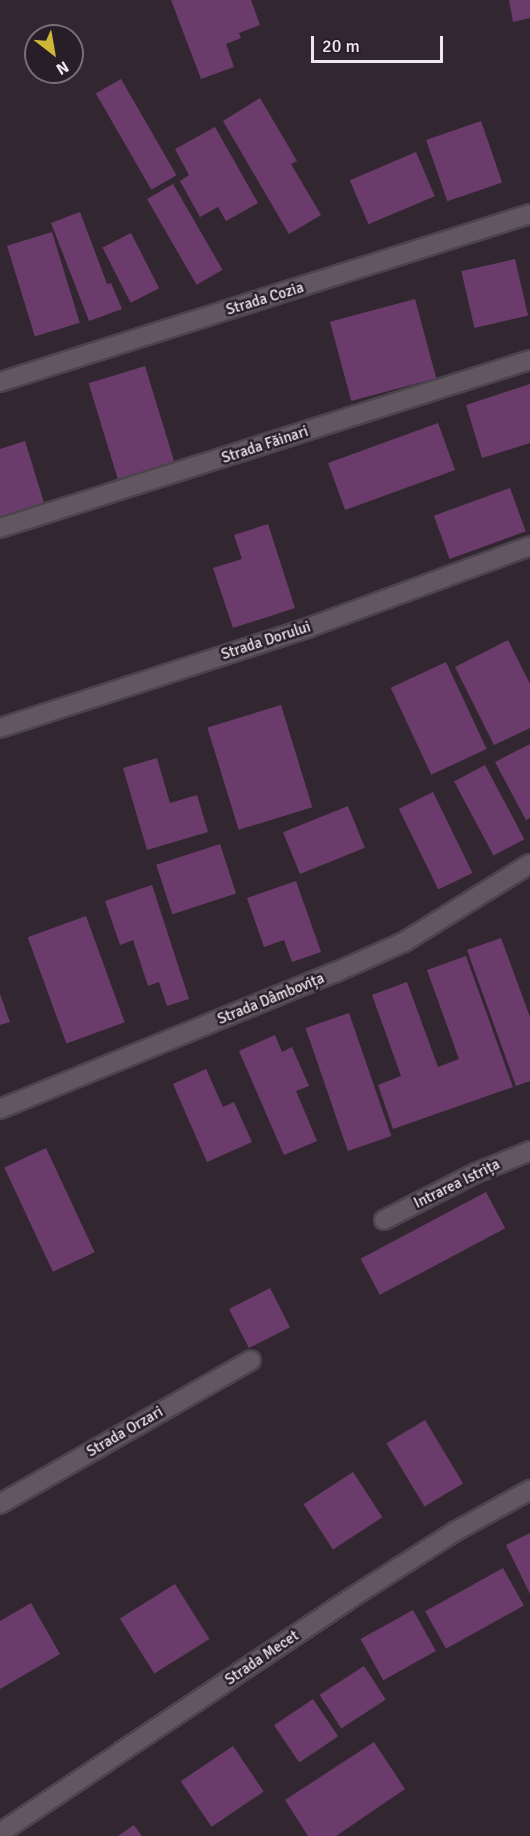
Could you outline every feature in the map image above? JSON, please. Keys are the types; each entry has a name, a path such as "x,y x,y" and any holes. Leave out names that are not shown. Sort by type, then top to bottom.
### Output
{"street":[{"name":"Strada Cozia","path":"0,382 530,214"},
{"name":"Strada Făinari","path":"0,528 530,360"},
{"name":"Strada Dorului","path":"0,728 310,627 530,546"},
{"name":"Strada Dâmbovița","path":"0,1109 334,973 404,942 530,864"},
{"name":"Intrarea Istrița","path":"384,1220 476,1173 530,1151"},
{"name":"Strada Orzari","path":"0,1504 251,1360"},
{"name":"Strada Mecet","path":"0,1833 348,1600 456,1531 530,1490"}],"building":[{"path":"171,0 251,0 260,25 239,33 241,38 226,44 234,67 201,79"},
{"path":"509,0 530,0 530,18 513,22"},
{"path":"121,79 176,175 151,190 96,94"},
{"path":"260,98 297,161 291,164 321,215 289,234 223,121"},
{"path":"481,121 502,182 447,201 426,140"},
{"path":"215,127 258,203 226,221 218,207 200,217 180,181 189,175 175,149"},
{"path":"416,152 435,196 368,224 350,180"},
{"path":"173,184 223,270 197,285 147,199"},
{"path":"80,212 107,284 111,283 122,309 89,321 51,223"},
{"path":"52,232 80,323 35,337 7,246"},
{"path":"131,233 159,288 131,303 102,248"},
{"path":"515,259 528,316 474,328 461,271"},
{"path":"415,299 436,378 351,401 330,322"},
{"path":"145,366 174,462 118,479 89,383"},
{"path":"530,384 530,443 482,458 466,405"},
{"path":"438,423 455,470 345,510 328,463"},
{"path":"25,441 44,503 0,517 0,449"},
{"path":"510,488 526,531 450,559 434,516"},
{"path":"268,524 295,608 233,628 213,568 242,559 234,535"},
{"path":"508,640 530,684 530,728 494,745 455,667"},
{"path":"446,662 487,749 431,775 391,688"},
{"path":"281,705 312,807 239,830 207,728"},
{"path":"530,744 530,818 526,820 495,762"},
{"path":"157,758 170,803 197,795 208,832 147,850 123,768"},
{"path":"485,765 524,839 494,856 454,781"},
{"path":"433,792 472,873 438,890 399,809"},
{"path":"348,806 365,848 300,874 283,832"},
{"path":"220,844 236,893 172,914 156,865"},
{"path":"296,881 321,952 292,962 284,940 264,947 247,898"},
{"path":"152,885 189,999 167,1006 159,982 148,986 133,940 120,945 105,901"},
{"path":"86,916 125,1022 66,1043 28,937"},
{"path":"501,938 530,1017 530,1081 516,1086 467,950"},
{"path":"466,956 513,1087 393,1129 378,1085 401,1076 372,995 407,982 438,1067 459,1059 427,970"},
{"path":"0,994 10,1022 0,1025"},
{"path":"349,1013 391,1136 348,1151 306,1028"},
{"path":"275,1035 282,1052 292,1047 309,1086 296,1091 317,1141 284,1155 239,1051"},
{"path":"206,1069 223,1107 234,1102 252,1142 207,1162 173,1084"},
{"path":"46,1148 95,1252 53,1272 4,1167"},
{"path":"486,1192 505,1228 380,1295 361,1259"},
{"path":"270,1288 290,1327 249,1348 229,1309"},
{"path":"425,1420 463,1483 425,1507 386,1443"},
{"path":"353,1472 382,1517 333,1549 304,1504"},
{"path":"530,1533 530,1594 506,1545"},
{"path":"503,1568 524,1606 446,1649 425,1611"},
{"path":"175,1584 209,1639 154,1674 120,1618"},
{"path":"31,1603 60,1654 0,1689 0,1621"},
{"path":"413,1610 436,1651 383,1680 361,1639"},
{"path":"364,1666 386,1700 341,1728 320,1695"},
{"path":"313,1699 338,1736 299,1763 274,1725"},
{"path":"374,1742 405,1789 336,1836 308,1836 285,1800"},
{"path":"233,1746 264,1792 212,1827 181,1781"},
{"path":"134,1825 142,1836 118,1836"}]}
